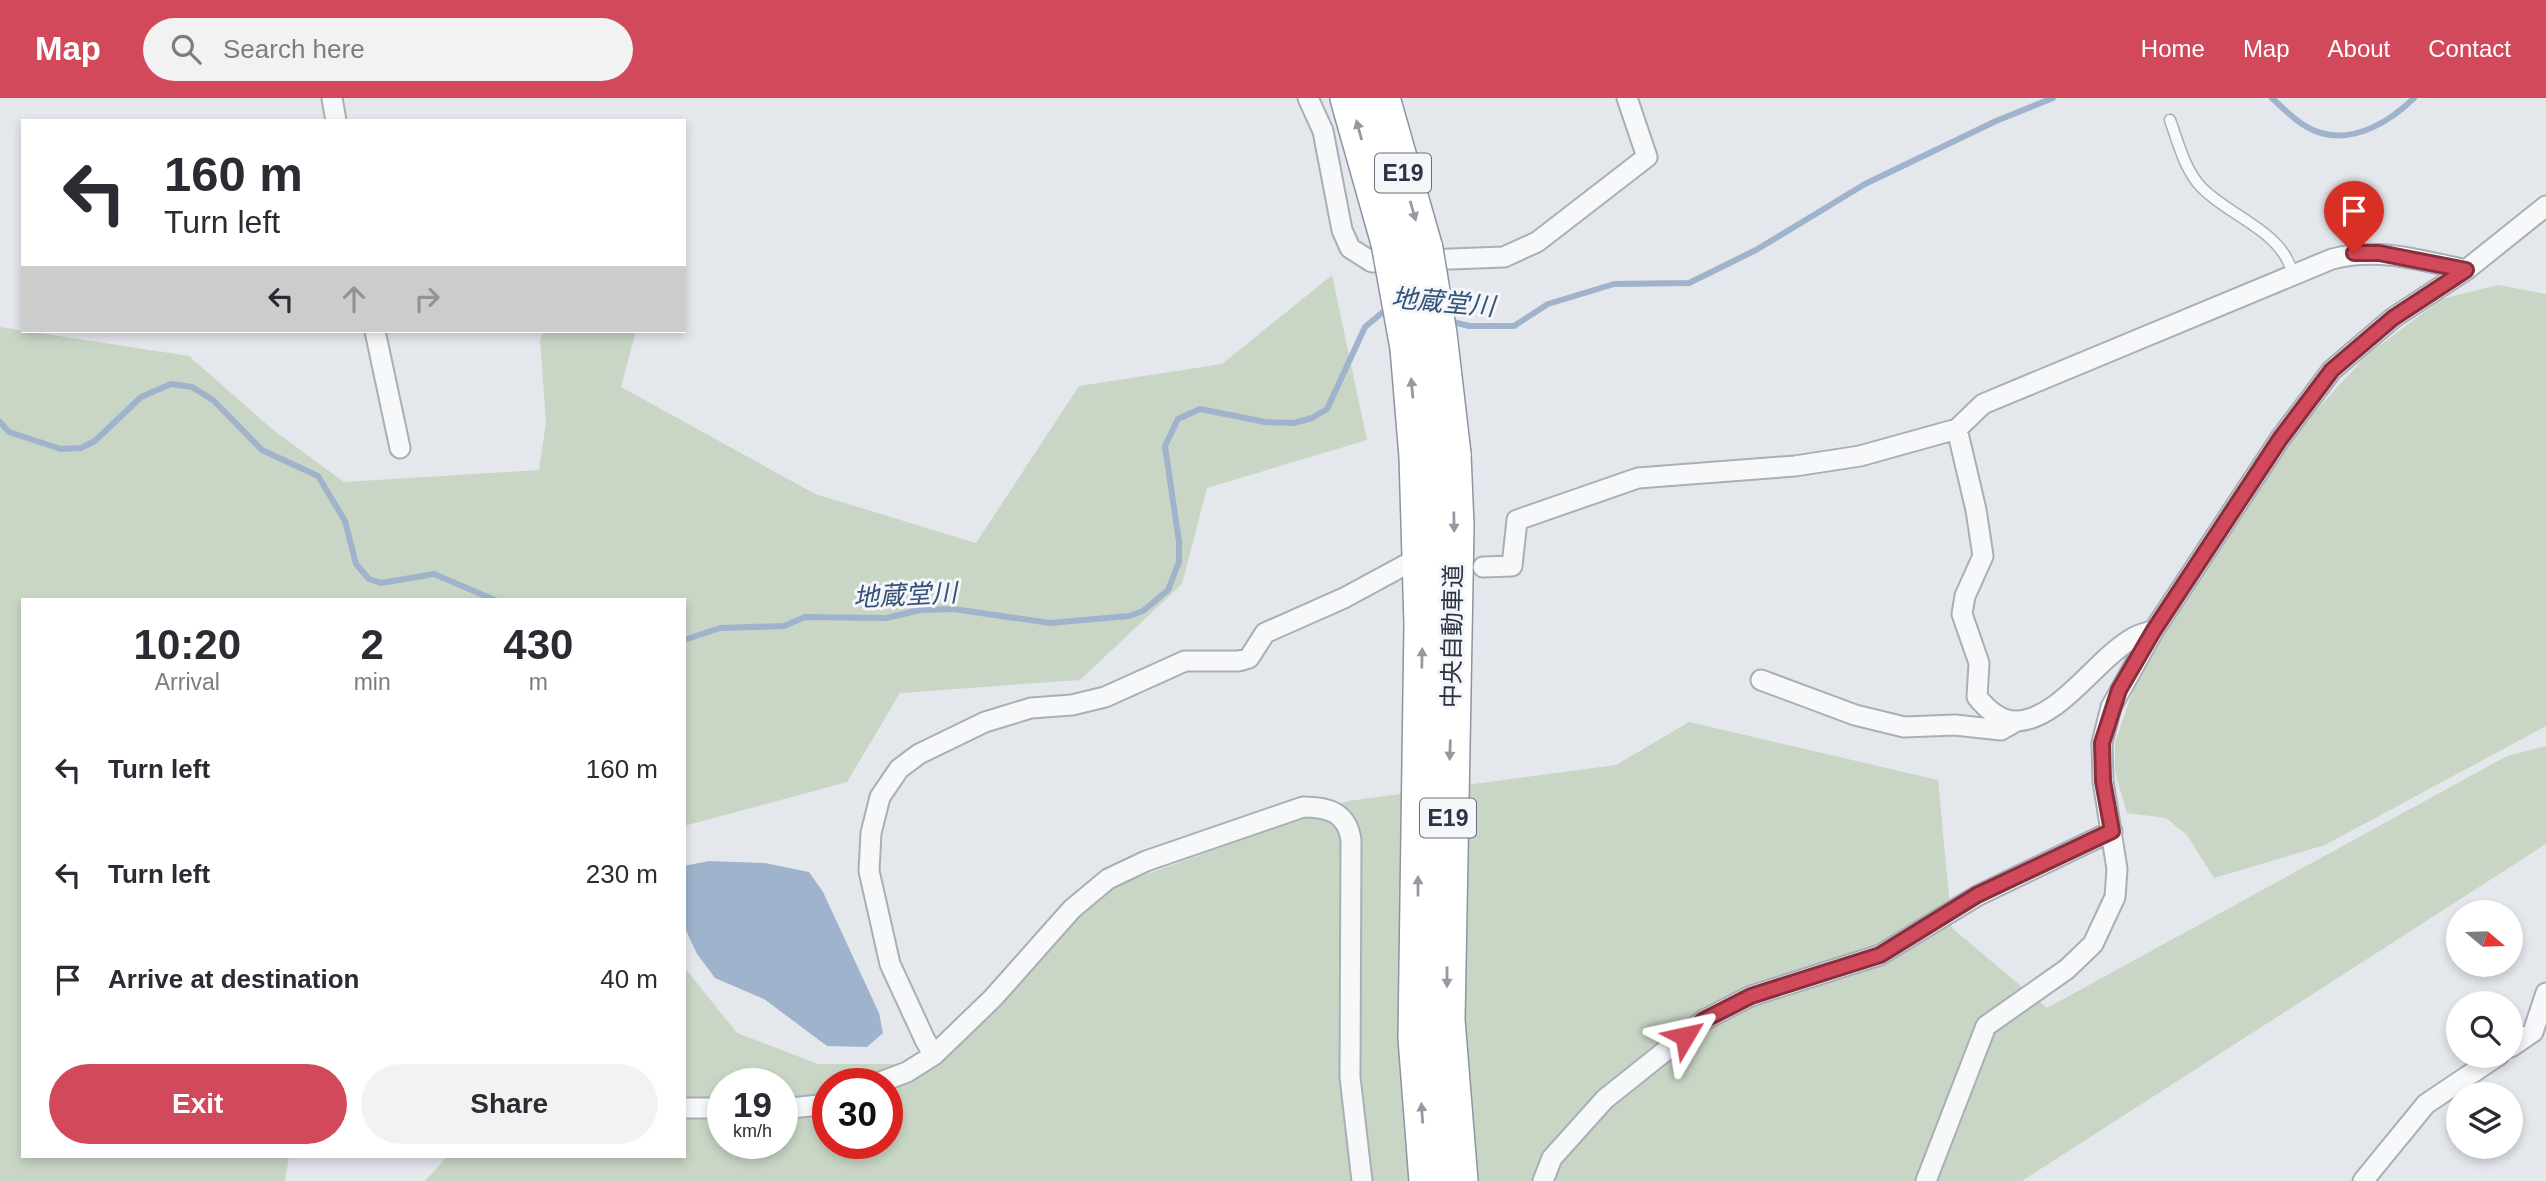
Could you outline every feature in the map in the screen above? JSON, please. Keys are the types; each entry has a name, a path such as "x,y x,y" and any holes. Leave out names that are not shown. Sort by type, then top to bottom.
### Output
{"highway":[{"name":"中央自動車道","path":"1349,98 1438,334 1435,455 1423,624 1417,1038 1428,1181"},
{"name":"中央自動車道","path":"1381,98 1407,246"},
{"name":"中央自動車道","path":"1435,455 1455,526 1446,1020 1459,1181"}],"street":[{"path":"332,98 336,119"},
{"path":"1308,98 1323,131 1342,230 1350,248 1372,262 1504,257 1537,242 1647,157 1627,98"},
{"path":"1926,1181 1986,1026 2067,969 2093,944 2115,897 2117,869 2103,781 2102,743 2119,690 2154,630 2280,439 2332,370 2393,318 2466,270 2546,206"},
{"path":"1483,567 1512,566 1517,520 1604,487 1638,478 1795,466 1860,456 1957,429 1983,404 2293,275 2354,253 2379,253 2466,270"},
{"path":"375,333 400,448"},
{"path":"1957,429 1976,510 1983,556 1965,596 1962,614 1979,663 1977,697 1988,711 2015,722"},
{"path":"934,1055 890,964 869,871 871,833 880,797 899,769 919,754 985,722 1031,708 1072,705 1105,697 1185,661 1239,661 1249,658 1265,633 1344,598 1405,565"},
{"path":"1761,680 1856,715 1904,727 1955,725 2001,730 2015,722 2036,716 2059,701 2133,638 2154,630"},
{"path":"903,1074 934,1055 993,998 1072,909 1108,879 1146,861 1303,807 1325,807 1343,818 1351,840 1350,1077 1362,1181"},
{"path":"1543,1181 1552,1157 1605,1099 1704,1020 1751,996 1880,955 1977,895 2112,831"},
{"path":"2523,1038 2532,1032 2546,993"},
{"path":"2363,1181 2426,1104 2480,1068"},
{"path":"686,1108 707,1108"}],"lane":[{"path":"2170,120 2189,169 2200,186 2235,216 2279,244 2290,262 2293,275"}],"green space":[{"path":"1332,275 1367,440 1207,488 1182,584 1080,680 900,693 847,782 686,825 686,598 21,598 21,1158 289,1158 285,1181 0,1181 0,327 21,330 21,333 39,333 189,356 272,429 344,482 539,470 546,422 540,340 543,333 635,333 621,387 815,494 976,543 1079,386 1222,364"},
{"path":"2498,285 2546,294 2546,726 2325,845 2214,878 2187,835 2166,818 2127,813 2115,772 2115,743 2135,684 2168,617 2286,443 2367,355 2442,299"},
{"path":"1689,722 1938,780 1952,928 2047,1008 2507,756 2546,746 2546,844 2459,900 2446,900 2446,908 2022,1181 425,1181 446,1158 686,1158 686,969 737,1033 818,1064 930,1064 978,1024 1106,889 1348,801 1616,765"}],"water":[{"path":"709,861 765,863 809,872 823,892 879,1013 883,1033 867,1047 827,1046 764,999 715,978 697,954 686,930 686,866"}],"waterway":[{"name":"地蔵堂川","path":"1449,321 1469,326 1514,326 1548,304 1614,284 1689,283 1756,250 1865,184 1996,121 2053,98"},
{"name":"地蔵堂川","path":"2272,98 2307,127 2334,135 2347,135 2372,128 2395,115 2414,98"},
{"name":"地蔵堂川","path":"686,639 720,628 784,626 805,617 886,618 920,610 953,609 1050,623 1129,616 1143,611 1168,590 1179,562 1179,542 1165,446 1178,419 1200,409 1265,422 1294,423 1312,418 1327,409 1365,327 1383,312 1390,312"},
{"name":"地蔵堂川","path":"0,422 9,432 61,449 81,448 95,441 141,397 171,384 192,387 213,400 262,450 318,476 345,521 356,564 369,579 381,583 434,574 490,598"}],"route":[{"path":"1685,1036 1704,1020 1751,996 1880,955 1977,895 2018,878 2112,831 2103,781 2102,743 2111,708 2119,690 2154,630 2280,439 2332,370 2393,318 2466,270 2379,253 2354,253"}]}
